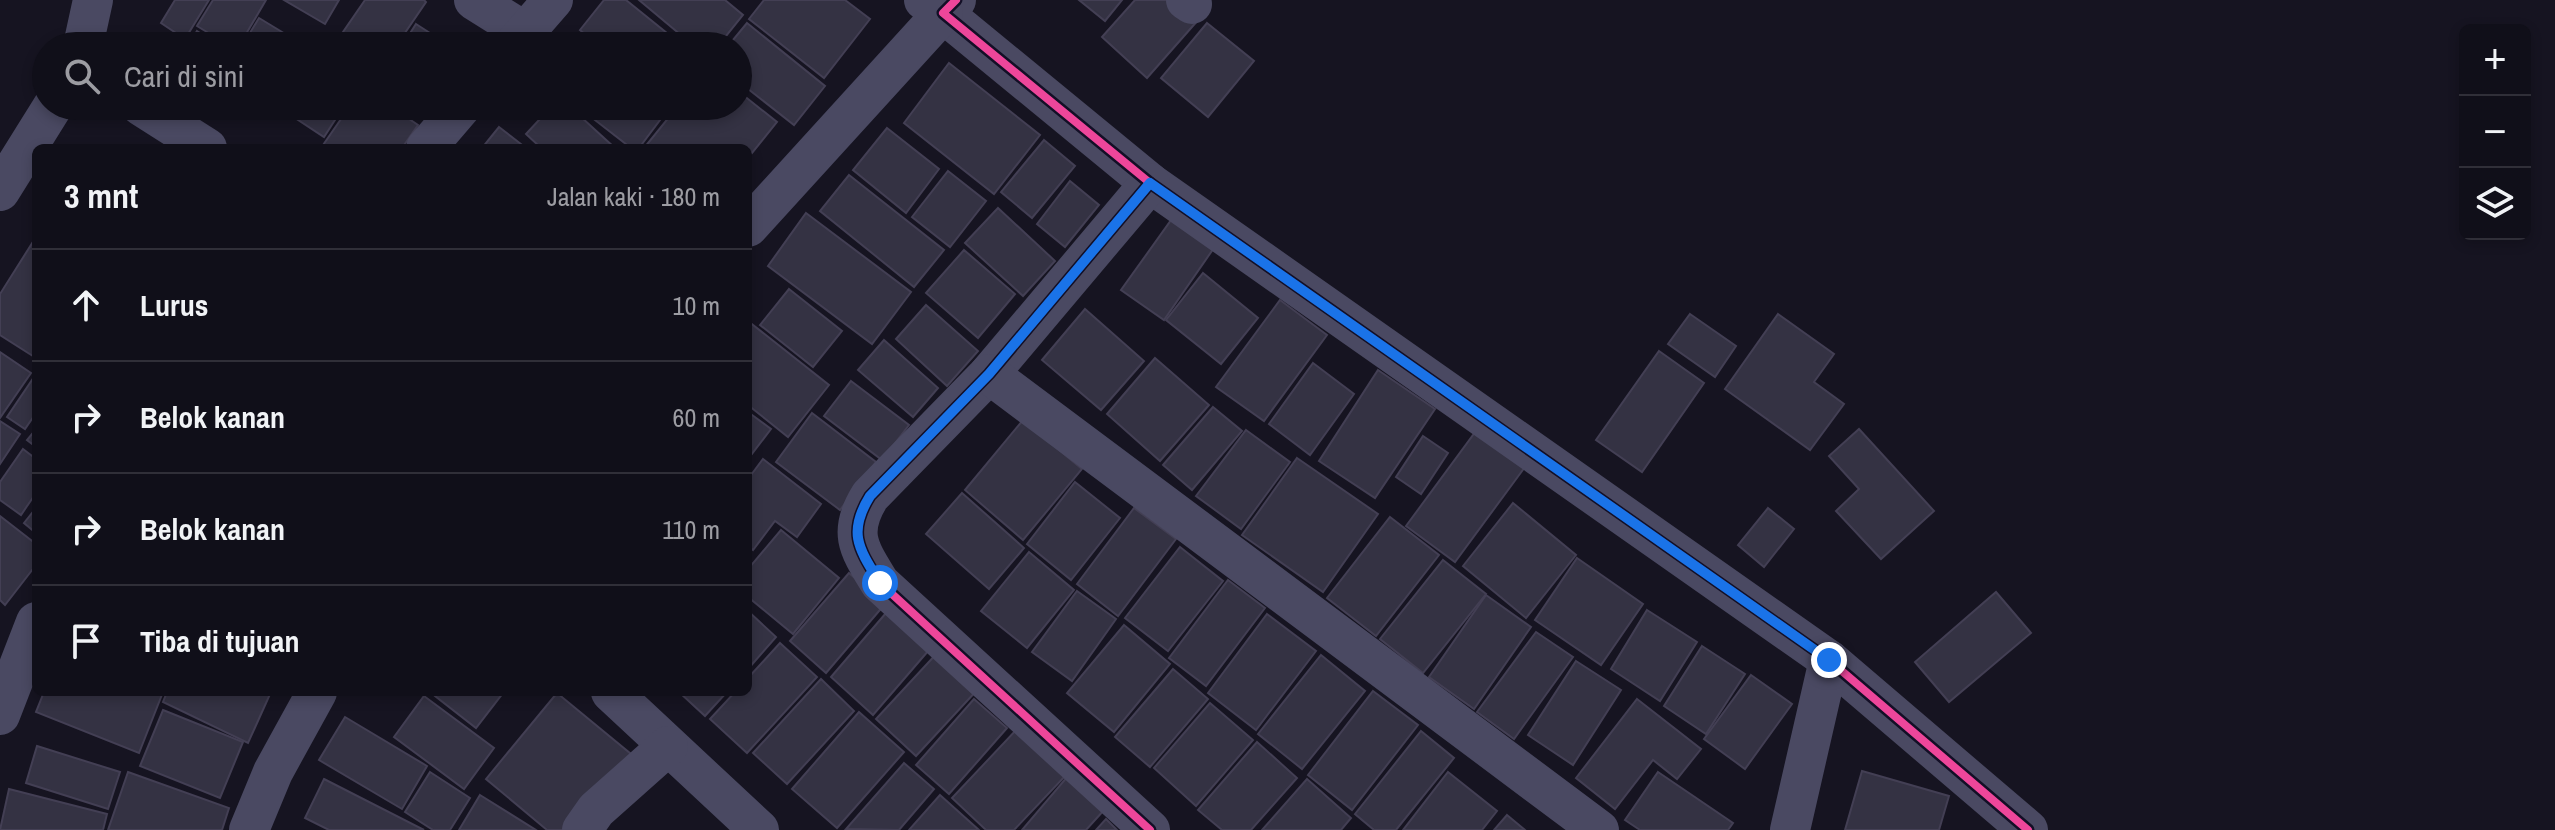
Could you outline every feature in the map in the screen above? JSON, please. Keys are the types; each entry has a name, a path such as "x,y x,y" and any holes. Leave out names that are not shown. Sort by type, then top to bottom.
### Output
{"street":[{"path":"86,32 93,0"},
{"path":"474,0 511,32"},
{"path":"525,32 553,0"},
{"path":"752,222 941,4 1150,183 1829,660 2028,830"},
{"path":"0,191 44,120"},
{"path":"163,120 201,144"},
{"path":"429,144 450,120"},
{"path":"1150,183 989,374 870,496 858,516 860,551 880,583 1150,830"},
{"path":"989,374 1599,830"},
{"path":"0,715 32,632"},
{"path":"1790,830 1829,660"},
{"path":"249,830 273,772 315,696"},
{"path":"615,696 759,830"},
{"path":"582,830 596,810 668,746"}],"building":[{"path":"175,0 209,0 189,32 174,32 161,23"},
{"path":"213,0 266,0 247,32 207,32 197,26"},
{"path":"284,0 339,0 325,24"},
{"path":"365,0 426,2 406,32 343,32"},
{"path":"604,0 626,0 666,32 582,32 580,30"},
{"path":"639,0 725,0 743,15 729,32 677,32"},
{"path":"764,0 845,0 870,19 824,78 749,19"},
{"path":"1079,0 1122,0 1105,21"},
{"path":"1135,0 1177,0 1199,19 1147,78 1102,37"},
{"path":"259,18 282,32 250,32"},
{"path":"747,23 825,86 794,125 752,92 752,32 740,32"},
{"path":"1207,23 1254,61 1208,117 1161,78"},
{"path":"416,24 428,32 411,32"},
{"path":"949,63 1040,135 994,194 904,123"},
{"path":"752,102 777,122 752,153 752,144 647,144 667,120 752,120"},
{"path":"298,120 335,120 324,137"},
{"path":"340,120 411,120 418,125 405,144 324,144"},
{"path":"539,120 584,120 611,144 537,144 526,134"},
{"path":"595,120 660,120 642,144 626,144"},
{"path":"499,127 521,144 485,144"},
{"path":"887,128 939,169 906,213 853,170"},
{"path":"1044,140 1075,166 1032,218 1001,192"},
{"path":"948,171 986,201 950,247 912,217"},
{"path":"849,175 944,250 914,287 820,211"},
{"path":"1070,181 1099,205 1065,247 1037,224"},
{"path":"998,208 1055,261 1023,296 965,243"},
{"path":"806,213 911,292 872,344 768,266"},
{"path":"1174,216 1216,245 1164,320 1121,290"},
{"path":"32,243 32,355 0,335 0,294"},
{"path":"964,250 1015,294 978,338 926,293"},
{"path":"1203,273 1258,318 1221,364 1166,320"},
{"path":"789,289 842,331 813,367 760,325"},
{"path":"1280,300 1327,335 1264,421 1216,387"},
{"path":"926,305 978,351 947,386 896,339"},
{"path":"1085,309 1144,361 1101,410 1042,360"},
{"path":"1690,314 1736,346 1715,377 1668,344"},
{"path":"1778,314 1834,354 1814,382 1844,404 1810,450 1725,389"},
{"path":"752,324 829,385 788,437 752,408"},
{"path":"884,340 938,388 913,417 858,370"},
{"path":"1659,351 1704,383 1642,472 1596,440"},
{"path":"0,352 31,373 0,418"},
{"path":"1155,358 1209,405 1160,461 1107,414"},
{"path":"1313,363 1354,394 1310,455 1269,424"},
{"path":"1378,370 1435,409 1375,498 1319,461"},
{"path":"32,380 32,419 25,429 7,417"},
{"path":"851,381 909,425 882,460 824,416"},
{"path":"1213,407 1242,431 1192,490 1163,465"},
{"path":"812,413 876,462 840,510 776,462"},
{"path":"752,415 771,429 752,454"},
{"path":"1023,420 1082,469 1023,540 965,490"},
{"path":"0,421 20,434 0,464"},
{"path":"1859,429 1934,511 1881,559 1836,511 1859,489 1829,456"},
{"path":"1246,430 1290,462 1241,529 1196,496"},
{"path":"1476,431 1525,467 1455,562 1406,526"},
{"path":"1423,436 1448,453 1421,494 1396,477"},
{"path":"23,449 32,456 32,499 21,515 0,500 0,482"},
{"path":"1297,458 1378,514 1323,592 1242,535"},
{"path":"763,459 821,504 797,537 775,521 752,549 752,474"},
{"path":"1075,482 1120,518 1071,580 1027,544"},
{"path":"962,493 1024,548 989,589 926,534"},
{"path":"1513,503 1576,555 1526,618 1463,566"},
{"path":"1134,508 1176,539 1118,616 1077,584"},
{"path":"1768,508 1794,529 1764,567 1738,545"},
{"path":"32,513 32,530 24,523"},
{"path":"0,516 32,541 32,570 5,605 0,600"},
{"path":"1390,517 1439,555 1376,636 1327,598"},
{"path":"781,530 839,578 793,634 752,600 752,564"},
{"path":"1180,547 1223,581 1168,651 1125,618"},
{"path":"1029,552 1074,590 1027,648 981,611"},
{"path":"1577,558 1643,604 1601,665 1535,620"},
{"path":"1443,560 1486,594 1423,673 1380,639"},
{"path":"849,573 885,604 826,673 790,641"},
{"path":"1228,580 1265,608 1206,686 1169,658"},
{"path":"1077,591 1116,619 1072,681 1032,652"},
{"path":"1996,592 2031,633 1949,702 1915,662"},
{"path":"1486,595 1531,627 1474,709 1429,677"},
{"path":"892,606 935,643 873,715 831,677"},
{"path":"1647,610 1697,642 1660,701 1611,669"},
{"path":"1267,614 1316,651 1256,730 1208,693"},
{"path":"752,615 776,637 752,664"},
{"path":"1124,625 1170,664 1114,732 1067,693"},
{"path":"1536,632 1573,657 1514,739 1477,712"},
{"path":"780,643 817,677 747,753 710,719 731,696 752,696 752,674"},
{"path":"1702,646 1745,674 1706,734 1664,706"},
{"path":"939,651 979,688 916,756 876,719"},
{"path":"1321,655 1365,691 1302,769 1258,734"},
{"path":"1576,661 1621,690 1573,765 1528,735"},
{"path":"1173,669 1208,699 1150,767 1115,737"},
{"path":"1751,675 1792,704 1745,769 1704,739"},
{"path":"821,679 854,711 787,784 753,753"},
{"path":"1373,691 1418,725 1352,810 1308,775"},
{"path":"42,696 161,696 139,753 36,712"},
{"path":"165,696 269,696 248,743 163,702"},
{"path":"424,696 494,748 464,789 394,737"},
{"path":"435,696 501,696 476,728"},
{"path":"555,696 561,696 631,754 570,830 547,830 486,779"},
{"path":"683,696 723,696 705,716"},
{"path":"974,699 1007,728 949,794 916,765"},
{"path":"1637,699 1701,749 1677,779 1653,760 1615,809 1576,778"},
{"path":"1210,703 1253,740 1196,806 1154,768"},
{"path":"163,710 243,742 220,798 140,766"},
{"path":"859,712 904,752 837,828 792,789"},
{"path":"345,717 427,766 402,809 319,760"},
{"path":"1019,727 1068,773 1014,830 986,830 952,798"},
{"path":"1421,731 1454,758 1396,830 1374,830 1355,814"},
{"path":"1257,742 1297,778 1251,830 1222,830 1198,810"},
{"path":"37,746 120,772 108,809 26,783"},
{"path":"904,763 934,789 899,830 846,829"},
{"path":"1862,771 1949,796 1939,830 1845,830"},
{"path":"128,772 229,808 222,830 108,830"},
{"path":"430,772 470,798 450,830 433,830 405,812"},
{"path":"1448,772 1497,811 1482,830 1403,830"},
{"path":"1658,772 1733,823 1728,830 1640,830 1625,820"},
{"path":"1068,776 1105,809 1086,830 1022,830"},
{"path":"324,779 424,830 329,830 305,818"},
{"path":"1307,779 1351,818 1341,830 1262,830"},
{"path":"9,789 107,814 103,830 0,830"},
{"path":"480,795 536,830 459,830"},
{"path":"940,795 979,830 909,830"},
{"path":"1507,815 1525,830 1494,830"},
{"path":"1106,819 1117,830 1096,830"}],"cycle path":[{"path":"956,0 943,13 1150,183 1829,660 2028,830"},
{"path":"1150,183 989,374 870,496 859,520 858,531 858,541 866,560 880,583 1150,830"}],"route":[{"path":"880,583 860,551 856,529 858,516 870,496 989,374 1150,183 1829,660"}]}
